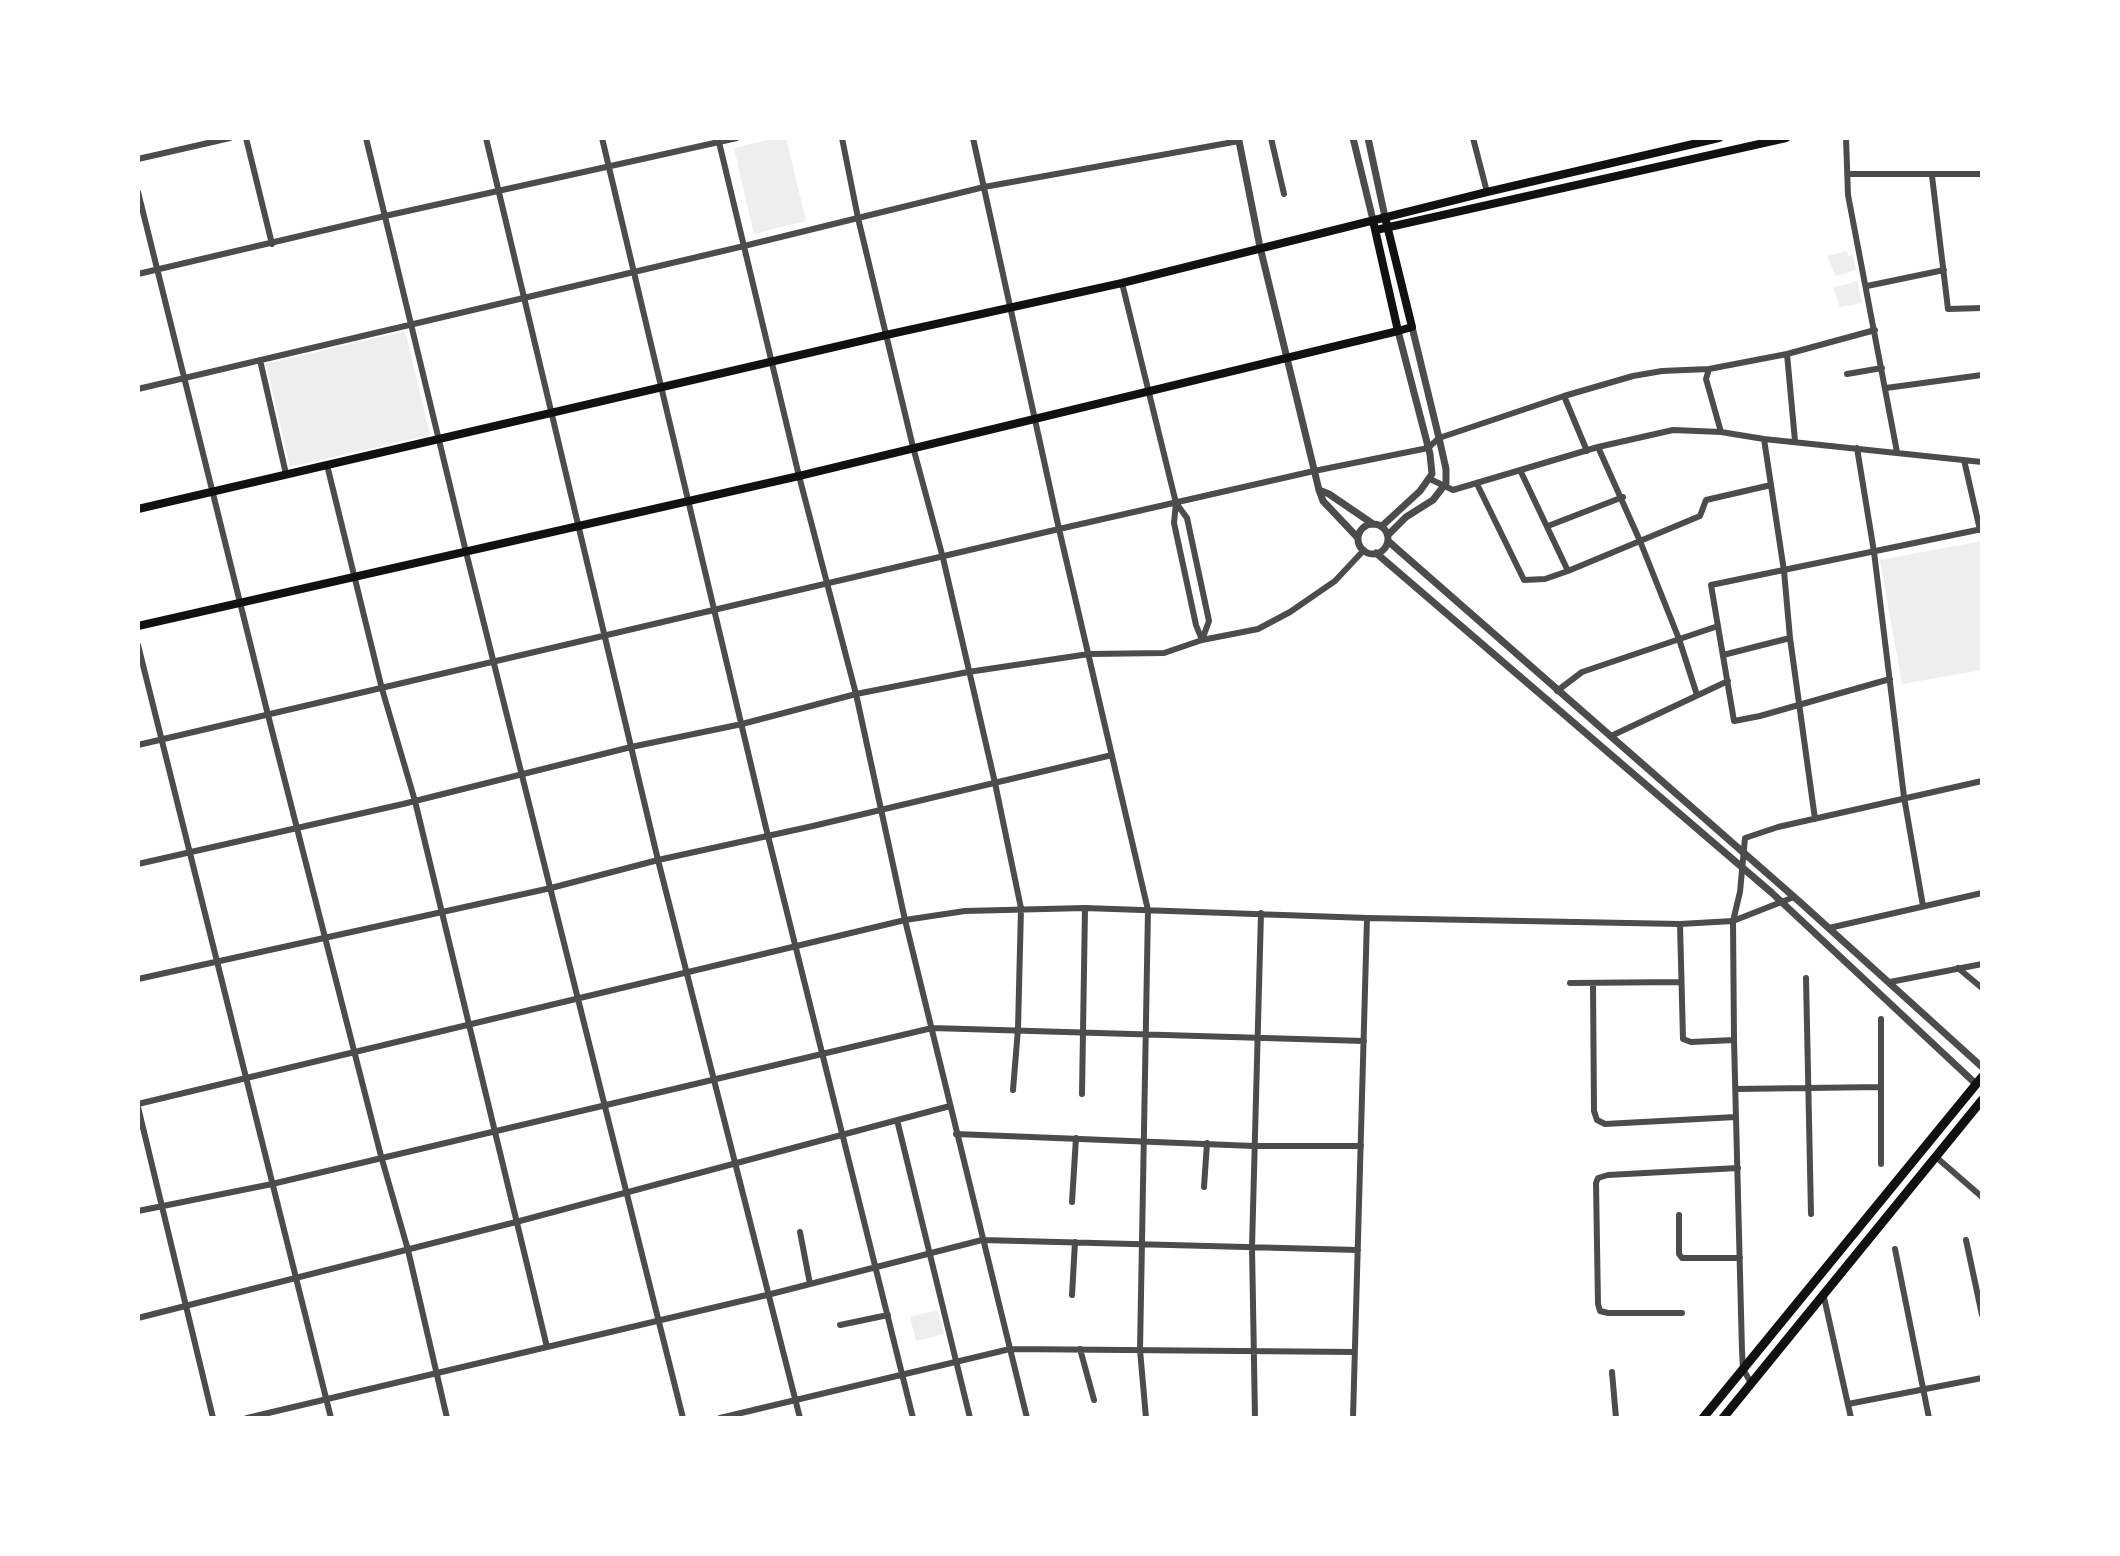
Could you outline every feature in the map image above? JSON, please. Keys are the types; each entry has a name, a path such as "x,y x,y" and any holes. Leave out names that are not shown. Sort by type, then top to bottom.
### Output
{"main road":[{"path":"1376,230 1386,222 1487,192 1719,138"},
{"path":"138,509 1122,283 1373,220 1386,222 1786,138"},
{"path":"1373,220 1398,331"},
{"path":"138,626 799,476 1412,327 1386,222"},
{"path":"1703,1418 1980,1083"},
{"path":"1723,1418 1982,1100"}],"street":[{"path":"138,159 230,138"},
{"path":"246,138 272,244"},
{"path":"366,138 466,552 683,1418"},
{"path":"486,138 553,413 603,638 800,1418"},
{"path":"602,138 768,836 913,1418"},
{"path":"138,274 737,138"},
{"path":"842,138 886,335 943,558 1021,908 1013,1090"},
{"path":"973,138 1059,529 1148,910 1140,1350 1146,1418"},
{"path":"1271,138 1284,194"},
{"path":"1353,138 1373,220"},
{"path":"1368,138 1386,222"},
{"path":"1473,138 1487,192"},
{"path":"1846,138 1848,195 1897,452"},
{"path":"138,389 984,187 1242,139 1260,247 1323,501 1358,538 1364,550 1376,553 1744,869 1980,1083"},
{"path":"718,140 799,476 856,694 905,920 1027,1418"},
{"path":"1848,174 1982,174"},
{"path":"1932,176 1949,310 1982,308"},
{"path":"138,192 268,715 408,1250 447,1418"},
{"path":"1867,286 1944,270"},
{"path":"1122,283 1176,503 1174,523 1202,640"},
{"path":"1376,553 1384,549 1388,538 1406,517 1433,500 1445,485 1446,469 1412,327"},
{"path":"138,745 1059,529 1428,448 1439,438 1633,376 1709,369 1787,354 1875,330"},
{"path":"1382,526 1430,479 1432,467 1398,331"},
{"path":"1787,354 1795,441"},
{"path":"260,360 286,474"},
{"path":"1847,374 1882,368"},
{"path":"1709,369 1706,379 1721,432"},
{"path":"1886,388 1982,375"},
{"path":"1564,396 1587,451"},
{"path":"1430,479 1453,490 1598,447 1673,430 1721,432 1982,462"},
{"path":"1764,439 1815,819"},
{"path":"1598,447 1623,497 1679,639 1697,695"},
{"path":"1857,448 1874,552 1904,797 1923,906"},
{"path":"1890,679 1734,721 1712,584 1981,530 1964,460"},
{"path":"327,465 382,689 415,801 547,1347"},
{"path":"1520,470 1568,571"},
{"path":"1477,484 1524,580 1545,579 1568,571 1700,516 1706,500 1771,485"},
{"path":"1319,490 1373,524 1382,526"},
{"path":"1548,526 1623,497"},
{"path":"1176,503 1187,518 1209,621 1202,640"},
{"path":"1358,538 1363,528 1373,524"},
{"path":"1382,526 1388,538 1557,691 1794,897 1982,1067"},
{"path":"138,864 415,801 631,747 742,724 856,694 968,672 1089,654 1164,653 1202,640 1258,629 1290,612 1335,581 1364,550"},
{"path":"1557,691 1582,672 1718,626"},
{"path":"1723,655 1790,638"},
{"path":"138,645 331,1418"},
{"path":"1611,736 1728,681"},
{"path":"138,979 551,888 658,860 1112,755"},
{"path":"1751,1383 1743,1369 1734,1040 1733,921 1744,869 1742,852 1745,838 1778,827 1982,781"},
{"path":"1829,928 1982,893"},
{"path":"213,1418 138,1106 468,1023 905,920 965,911 1085,908 1367,918 1680,924 1733,921 1794,897"},
{"path":"1082,1094 1085,908"},
{"path":"1255,1418 1252,1247 1261,913"},
{"path":"1353,1418 1367,918"},
{"path":"1680,924 1683,1039 1691,1042 1734,1040"},
{"path":"1890,982 1982,964"},
{"path":"1958,968 1982,988"},
{"path":"1806,978 1811,1214"},
{"path":"1570,983 1681,982"},
{"path":"1593,983 1594,1111 1597,1120 1605,1124 1736,1117"},
{"path":"1881,1019 1881,1164"},
{"path":"138,1211 272,1184 494,1129 713,1081 932,1028 1364,1041"},
{"path":"1736,1089 1880,1087"},
{"path":"138,1318 516,1222 950,1106"},
{"path":"897,1120 970,1418"},
{"path":"956,1134 1254,1146 1361,1146"},
{"path":"1072,1202 1076,1138"},
{"path":"1204,1187 1207,1143"},
{"path":"1936,1157 1982,1197"},
{"path":"1682,1313 1600,1311 1597,1289 1598,1178 1738,1168"},
{"path":"1679,1215 1679,1254 1682,1258 1740,1258"},
{"path":"800,1232 810,1284"},
{"path":"247,1418 771,1294 982,1240 1358,1250"},
{"path":"1966,1240 1982,1315"},
{"path":"1072,1295 1075,1242"},
{"path":"1895,1249 1929,1418"},
{"path":"1823,1293 1851,1418"},
{"path":"840,1325 888,1315"},
{"path":"720,1418 1010,1349 1355,1352"},
{"path":"1080,1349 1094,1400"},
{"path":"1612,1372 1616,1418"},
{"path":"1848,1404 1982,1378"}],"shaded area":[{"path":"786,138 806,221 754,234 734,148"},
{"path":"1847,251 1848,256 1853,255 1856,270 1836,276 1827,256"},
{"path":"1857,281 1862,303 1840,307 1833,288"},
{"path":"405,331 430,435 290,467 266,364"},
{"path":"1982,541 1982,670 1902,684 1880,560"},
{"path":"938,1310 944,1334 916,1341 910,1317"}]}
